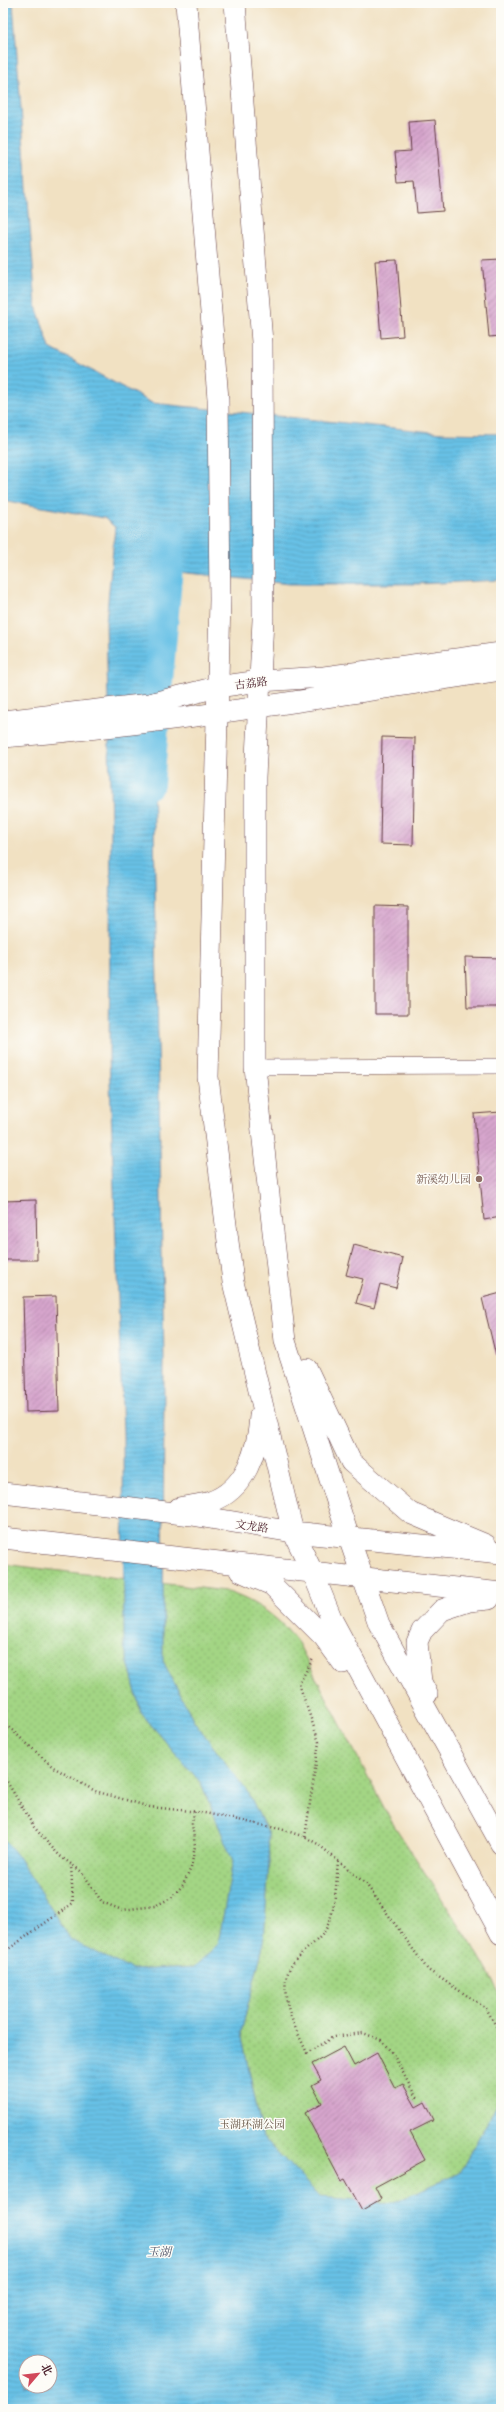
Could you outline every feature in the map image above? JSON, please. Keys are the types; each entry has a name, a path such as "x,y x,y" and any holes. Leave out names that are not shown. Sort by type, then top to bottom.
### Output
{"main road":[{"path":"186,3 218,399 220,600 208,1077 233,1282 293,1532 313,1573 332,1620 501,1934"},
{"path":"235,3 262,342 263,620 255,777 255,1067 285,1341 349,1538 379,1624 501,1844"},
{"name":"古荔路","path":"3,722 149,704 217,688 260,681 324,677 501,653"},
{"path":"3,737 70,732 217,714 501,670"},
{"path":"278,1280 310,1380 352,1462 410,1513 501,1552"},
{"path":"166,1511 211,1502 232,1488 248,1469 258,1441 261,1400"},
{"name":"文龙路","path":"3,1493 166,1511 293,1532 501,1552"},
{"path":"3,1538 501,1594"},
{"path":"219,1562 272,1585 324,1637 392,1732"},
{"path":"478,1803 421,1682 417,1642 422,1631 442,1610 469,1601 501,1597"}],"street":[{"path":"255,1067 501,1066"}],"path":[{"path":"305,1837 320,1742 299,1684 313,1659"},
{"path":"3,1722 53,1767 95,1791 150,1807 200,1812 281,1829 305,1837 318,1844 366,1884 428,1970 486,2008 501,2035"},
{"path":"3,1775 34,1827 60,1856 82,1872 102,1902 122,1910 155,1906 171,1898 183,1885 191,1868 195,1846 192,1824 194,1811"},
{"path":"338,1861 334,1906 322,1934 292,1964 286,1986 288,2009 307,2053 333,2037 363,2033 381,2040 394,2054 418,2099"},
{"path":"3,1953 73,1903 71,1865"}],"green space":[{"name":"玉湖环湖公园","path":"3,1564 225,1591 247,1600 266,1611 283,1625 298,1643 390,1819 479,1956 501,1995 501,2409 3,2409"}],"water":[{"name":"玉湖","path":"3,3 13,3 36,306 50,348 152,403 442,433 501,434 501,580 418,584 290,584 169,571 150,613 164,1359 163,1661 194,1721 249,1794 268,1833 269,1861 264,1942 241,2033 263,2137 320,2197 391,2203 460,2173 501,2097 501,2409 3,2409 3,1839 15,1852 71,1940 132,1970 194,1967 218,1944 233,1861 201,1783 141,1713 124,1646 123,1434 109,1055 111,827 106,622 115,527 104,518 3,500"}],"building":[{"path":"435,120 443,211 417,213 414,181 398,182 395,152 411,151 409,122"},
{"path":"501,259 501,336 489,337 482,260"},
{"path":"397,260 403,336 381,338 375,261"},
{"path":"382,737 415,738 413,845 380,844"},
{"path":"375,906 408,907 408,1014 375,1014"},
{"path":"465,957 501,958 501,1007 467,1007"},
{"path":"501,1112 501,1217 484,1220 474,1114"},
{"path":"36,1200 37,1260 3,1260 3,1201"},
{"path":"354,1245 403,1258 396,1288 380,1284 374,1308 356,1303 363,1279 346,1275"},
{"path":"501,1293 501,1355 496,1356 482,1298"},
{"path":"56,1296 59,1411 26,1412 23,1297"},
{"path":"344,2047 354,2066 377,2053 395,2088 403,2084 416,2107 425,2102 434,2120 410,2132 425,2160 375,2187 381,2199 362,2210 345,2179 341,2181 305,2113 322,2103 312,2085 321,2080 312,2064"}],"waterway":[{"path":"149,784 171,533"}],"place":[{"name":"新溪幼儿园","path":"479,1179"}]}
